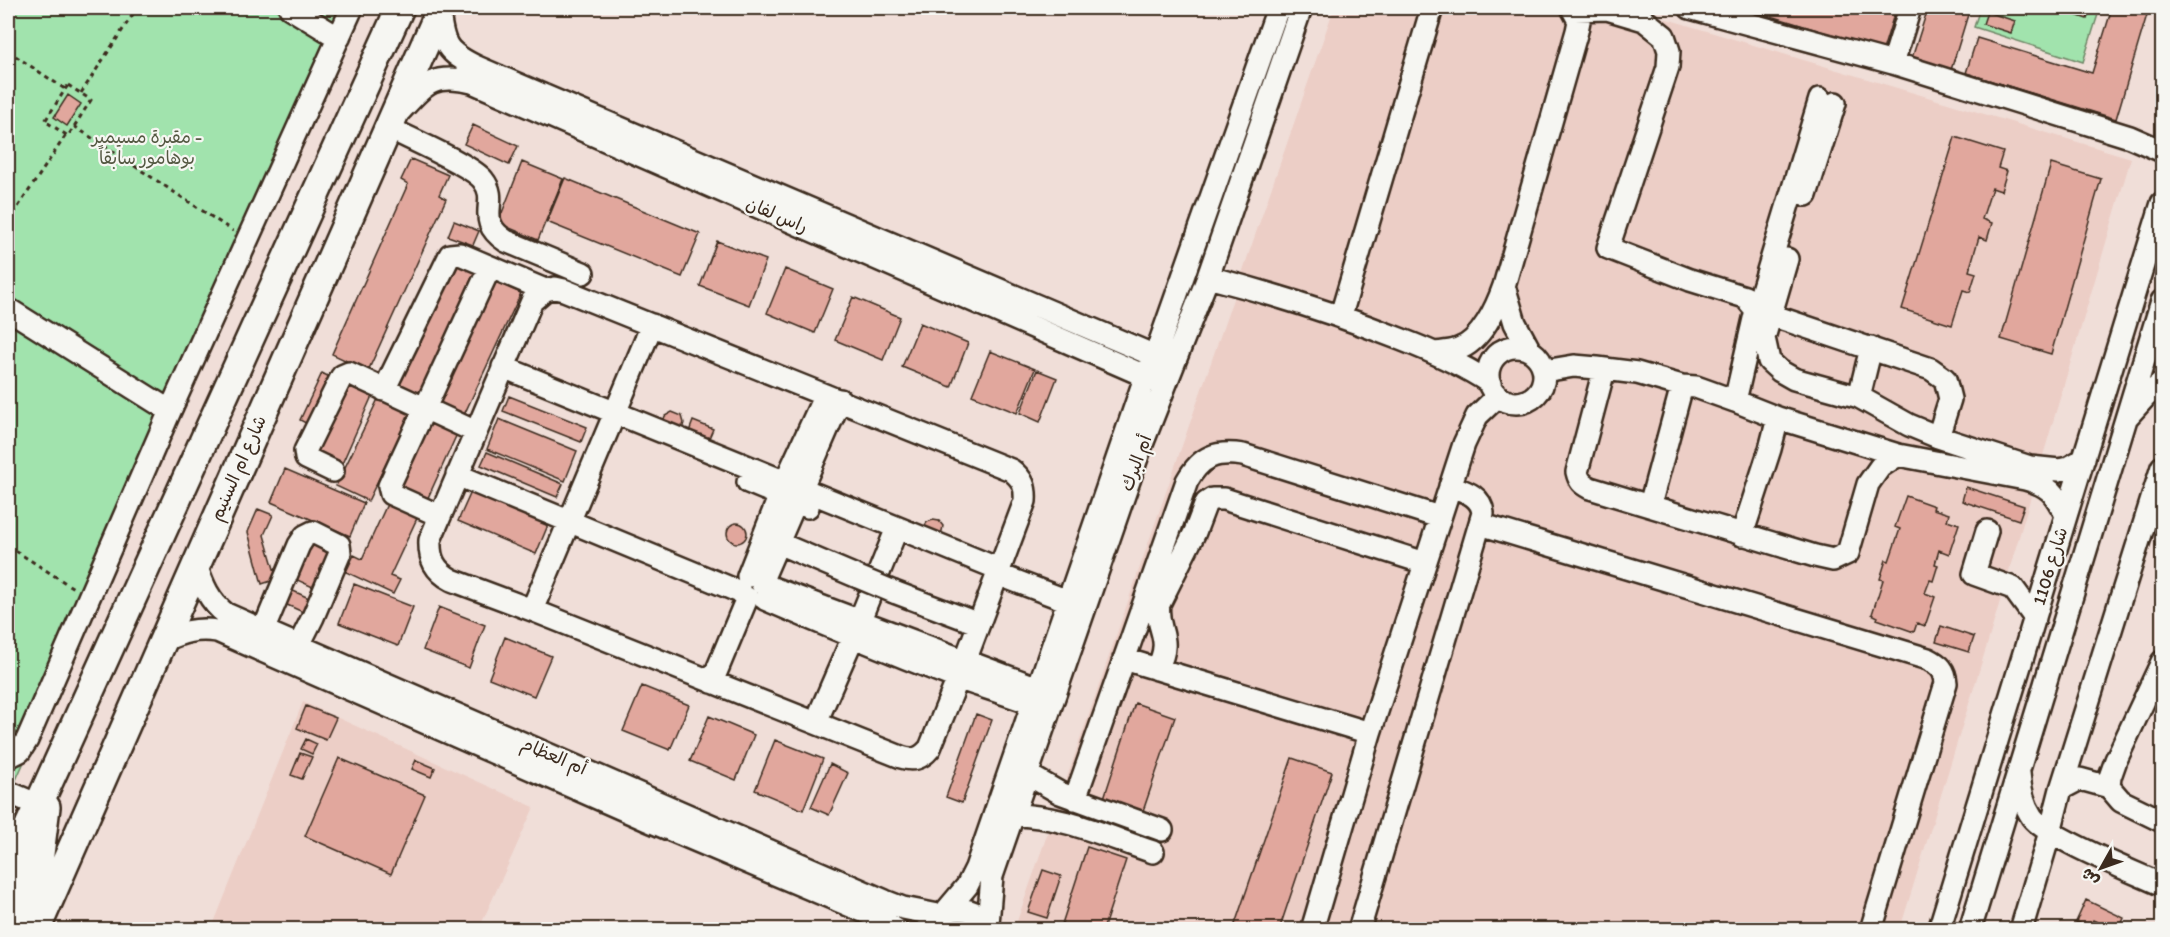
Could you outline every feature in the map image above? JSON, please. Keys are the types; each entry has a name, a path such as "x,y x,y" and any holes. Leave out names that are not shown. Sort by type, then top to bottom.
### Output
{"main road":[{"path":"8,872 38,796 400,8"},
{"name":"شارع ام السنيم","path":"36,930 440,10"},
{"path":"8,927 40,854 38,796"}],"street":[{"path":"290,8 339,39"},
{"path":"8,757 20,751 27,740 170,411 352,8"},
{"name":"أم البرك","path":"989,927 992,876 1028,774 1130,449 1146,375 1155,356 1278,8"},
{"name":"أم البرك","path":"937,919 967,886 976,868 1068,601 1130,449 1170,377 1208,277 1301,8"},
{"path":"1341,315 1432,8"},
{"path":"1690,8 1893,63 2130,137 2163,151"},
{"path":"1893,63 1910,8"},
{"path":"1434,353 1458,350 1467,345 1494,312 1504,285 1577,31 1579,21 1573,9 1607,9 1644,20 1664,36 1669,51 1668,68 1608,248 1690,280 1745,297 1763,312 1931,369 1945,379 1950,399 1938,437"},
{"name":"راس لفان","path":"440,10 442,37 461,59 1155,356 1170,377"},
{"name":"راس لفان","path":"391,122 418,92 434,81 452,78 472,82 1146,375 1170,377"},
{"path":"1735,401 1828,101"},
{"path":"391,122 480,175 489,190 488,219 498,236 583,273"},
{"name":"شارع 1106","path":"1939,930 2163,203"},
{"path":"384,390 447,258 452,254 460,254 545,290"},
{"path":"440,516 391,494 389,489 490,267"},
{"path":"1208,277 1341,315 1434,353 1476,374 1513,403 1533,398 1542,388 1544,371 1542,361 1529,349 1515,323 1504,285"},
{"path":"555,288 652,325 1011,470 1018,476 1026,492 1025,501 930,748 924,755 917,759 901,757 441,574 433,564 429,552 430,540 532,301 545,290 555,288"},
{"name":"شارع 1106","path":"1970,930 2142,362 2157,338 2163,301"},
{"path":"8,309 170,411"},
{"path":"1763,312 1764,338 1769,361 1794,379 1859,396 1909,425 1938,437 2030,467 2047,470 2068,468 2084,459"},
{"path":"532,610 652,325"},
{"path":"2124,328 2157,338"},
{"path":"1434,353 1477,356 1516,346 1529,349"},
{"path":"1859,396 1871,348"},
{"path":"2116,351 2163,371"},
{"path":"1312,930 1370,733 1439,517 1464,444 1477,416 1494,390 1489,368 1498,352"},
{"path":"1544,371 1574,366 1637,373 1682,386 1696,387 1778,418 1898,455 2042,484 2055,493 2066,514"},
{"path":"1604,370 1579,463 1578,480 1590,488 1742,535 1815,556 1833,560 1839,558 1848,553 1868,484 1880,467 1898,455"},
{"path":"501,373 895,535 1068,601"},
{"path":"333,471 310,461 305,456 305,451 342,376 349,374 476,432"},
{"path":"2124,422 2146,396 2163,383"},
{"path":"1650,505 1682,386"},
{"path":"712,682 790,492 833,398"},
{"path":"1742,535 1778,418"},
{"path":"1075,799 1187,481 1205,459 1228,453 1243,455 1439,517"},
{"path":"2020,930 2061,789 2163,467"},
{"path":"460,469 856,629 1035,696"},
{"path":"1359,930 1483,513 1478,500 1450,486"},
{"path":"752,587 778,543 790,492"},
{"path":"1157,669 1165,647 1164,630 1158,614 1159,604 1206,502 1212,499 1224,499 1425,562"},
{"path":"1480,524 1928,659 1942,669 1946,674 1946,684 1871,930"},
{"path":"1987,531 1974,574 2013,588 2035,618"},
{"path":"260,639 299,545 305,536 313,532 332,540 339,545 340,553 314,617 294,654"},
{"path":"816,722 895,535"},
{"path":"778,543 894,592 979,624"},
{"name":"أم العظام","path":"196,565 203,585 215,605 260,639 647,820 877,917 897,930"},
{"path":"2013,588 2026,584 2044,584"},
{"name":"أم العظام","path":"163,641 182,632 203,629 260,639"},
{"name":"أم العظام","path":"294,654 655,800 885,901 937,919 962,909 976,914 989,927"},
{"path":"1124,659 1370,733"},
{"path":"2109,787 2116,760 2163,662"},
{"path":"2019,767 2020,788 2026,805 2033,818 2050,832 2163,885"},
{"path":"1028,774 1075,799 1162,830"},
{"path":"2061,789 2080,779 2109,787 2121,801 2163,821"},
{"path":"8,792 38,796"},
{"path":"8,811 38,796"},
{"path":"647,820 655,800"},
{"path":"1014,815 1032,815 1060,820 1153,852"}],"path":[{"path":"81,93 137,8"},
{"path":"8,51 65,89"},
{"path":"8,222 91,100 68,85 45,121 66,135"},
{"path":"74,126 247,240"},
{"path":"8,546 89,598"}],"shaded area":[{"path":"1334,8 1630,8 2131,158 1987,645 1900,929 1014,930"},
{"path":"303,702 534,807 479,929 211,930"}],"green space":[{"name":"مقبرة مسيمير - بوهامور سابقاً","path":"8,8 363,8 15,782 8,779"},
{"path":"1980,8 2100,8 2083,62 1974,27"}],"building":[{"path":"1745,8 1896,8 1883,50"},
{"path":"1928,8 1970,8 1951,70 1912,58"},
{"path":"2062,8 2091,8 2087,19 2061,10"},
{"path":"2112,8 2149,8 2116,119 1966,73 1977,38 2092,73"},
{"path":"1987,12 2015,21 2011,33 1983,24"},
{"path":"68,95 81,104 67,126 54,117"},
{"path":"473,125 518,146 509,165 464,144"},
{"path":"1955,137 2003,152 1998,168 2007,171 2001,191 1992,188 1982,219 1992,223 1987,240 1979,237 1969,271 1976,273 1970,292 1963,290 1952,325 1902,309"},
{"path":"411,159 448,175 439,195 446,199 368,371 332,354 408,184 401,180"},
{"path":"522,162 563,179 538,240 498,223"},
{"path":"2051,164 2101,179 2051,354 2001,339"},
{"path":"565,178 700,234 682,277 547,222"},
{"path":"454,221 479,231 473,245 448,236"},
{"path":"717,241 766,260 749,305 700,286"},
{"path":"450,261 479,274 422,399 393,386"},
{"path":"785,269 833,289 815,333 767,313"},
{"path":"491,280 521,293 463,417 434,404"},
{"path":"853,297 900,317 883,360 835,340"},
{"path":"920,323 968,343 951,387 902,367"},
{"path":"990,351 1035,369 1017,413 972,395"},
{"path":"1037,370 1057,378 1040,422 1020,413"},
{"path":"322,373 335,380 313,427 300,420"},
{"path":"344,384 372,396 341,466 313,454"},
{"path":"509,396 587,427 581,442 503,411"},
{"path":"379,397 411,412 368,501 336,486"},
{"path":"672,412 682,416 684,423 682,429 663,422 665,416"},
{"path":"499,419 577,451 565,481 487,449"},
{"path":"427,421 457,434 426,502 397,489"},
{"path":"693,421 713,429 706,445 687,437"},
{"path":"487,452 563,484 557,497 481,465"},
{"path":"285,469 364,503 350,536 271,502"},
{"path":"1966,487 2024,506 2019,520 1962,501"},
{"path":"471,492 548,525 536,554 458,521"},
{"path":"1906,496 1934,506 1933,509 1949,514 1947,520 1959,524 1949,554 1939,550 1935,564 1938,565 1933,581 1930,580 1925,593 1935,597 1925,626 1917,623 1914,632 1877,619 1878,617 1872,614 1883,580 1880,579 1886,560 1889,561 1900,529 1895,527"},
{"path":"388,502 418,516 390,576 400,580 393,594 346,572 354,555 362,559"},
{"path":"258,509 273,515 264,535 277,579 262,584 248,532"},
{"path":"939,521 943,526 941,536 924,527 927,522"},
{"path":"737,523 744,526 747,533 744,540 737,543 730,540 727,533 730,526"},
{"path":"313,540 333,549 315,588 295,579"},
{"path":"354,584 413,607 398,646 339,623"},
{"path":"291,590 311,599 305,613 285,604"},
{"path":"439,607 485,625 469,668 423,650"},
{"path":"1941,626 1974,637 1969,652 1936,642"},
{"path":"505,637 551,656 534,696 489,678"},
{"path":"642,686 689,705 670,750 623,731"},
{"path":"1135,703 1175,717 1142,814 1103,801"},
{"path":"306,706 336,718 326,740 297,728"},
{"path":"976,714 992,720 962,803 946,797"},
{"path":"709,716 754,735 736,780 690,761"},
{"path":"306,739 317,744 312,754 301,749"},
{"path":"775,740 823,759 803,810 755,790"},
{"path":"300,753 312,757 302,779 291,775"},
{"path":"339,758 425,795 391,874 305,836"},
{"path":"1292,758 1332,772 1279,930 1233,930"},
{"path":"416,760 435,768 431,777 412,769"},
{"path":"830,764 848,773 829,815 811,807"},
{"path":"1087,847 1126,860 1103,930 1060,930"},
{"path":"1043,870 1061,876 1047,918 1028,912"},
{"path":"2086,900 2124,918 2119,930 2093,920 2089,928 2076,922"}]}
